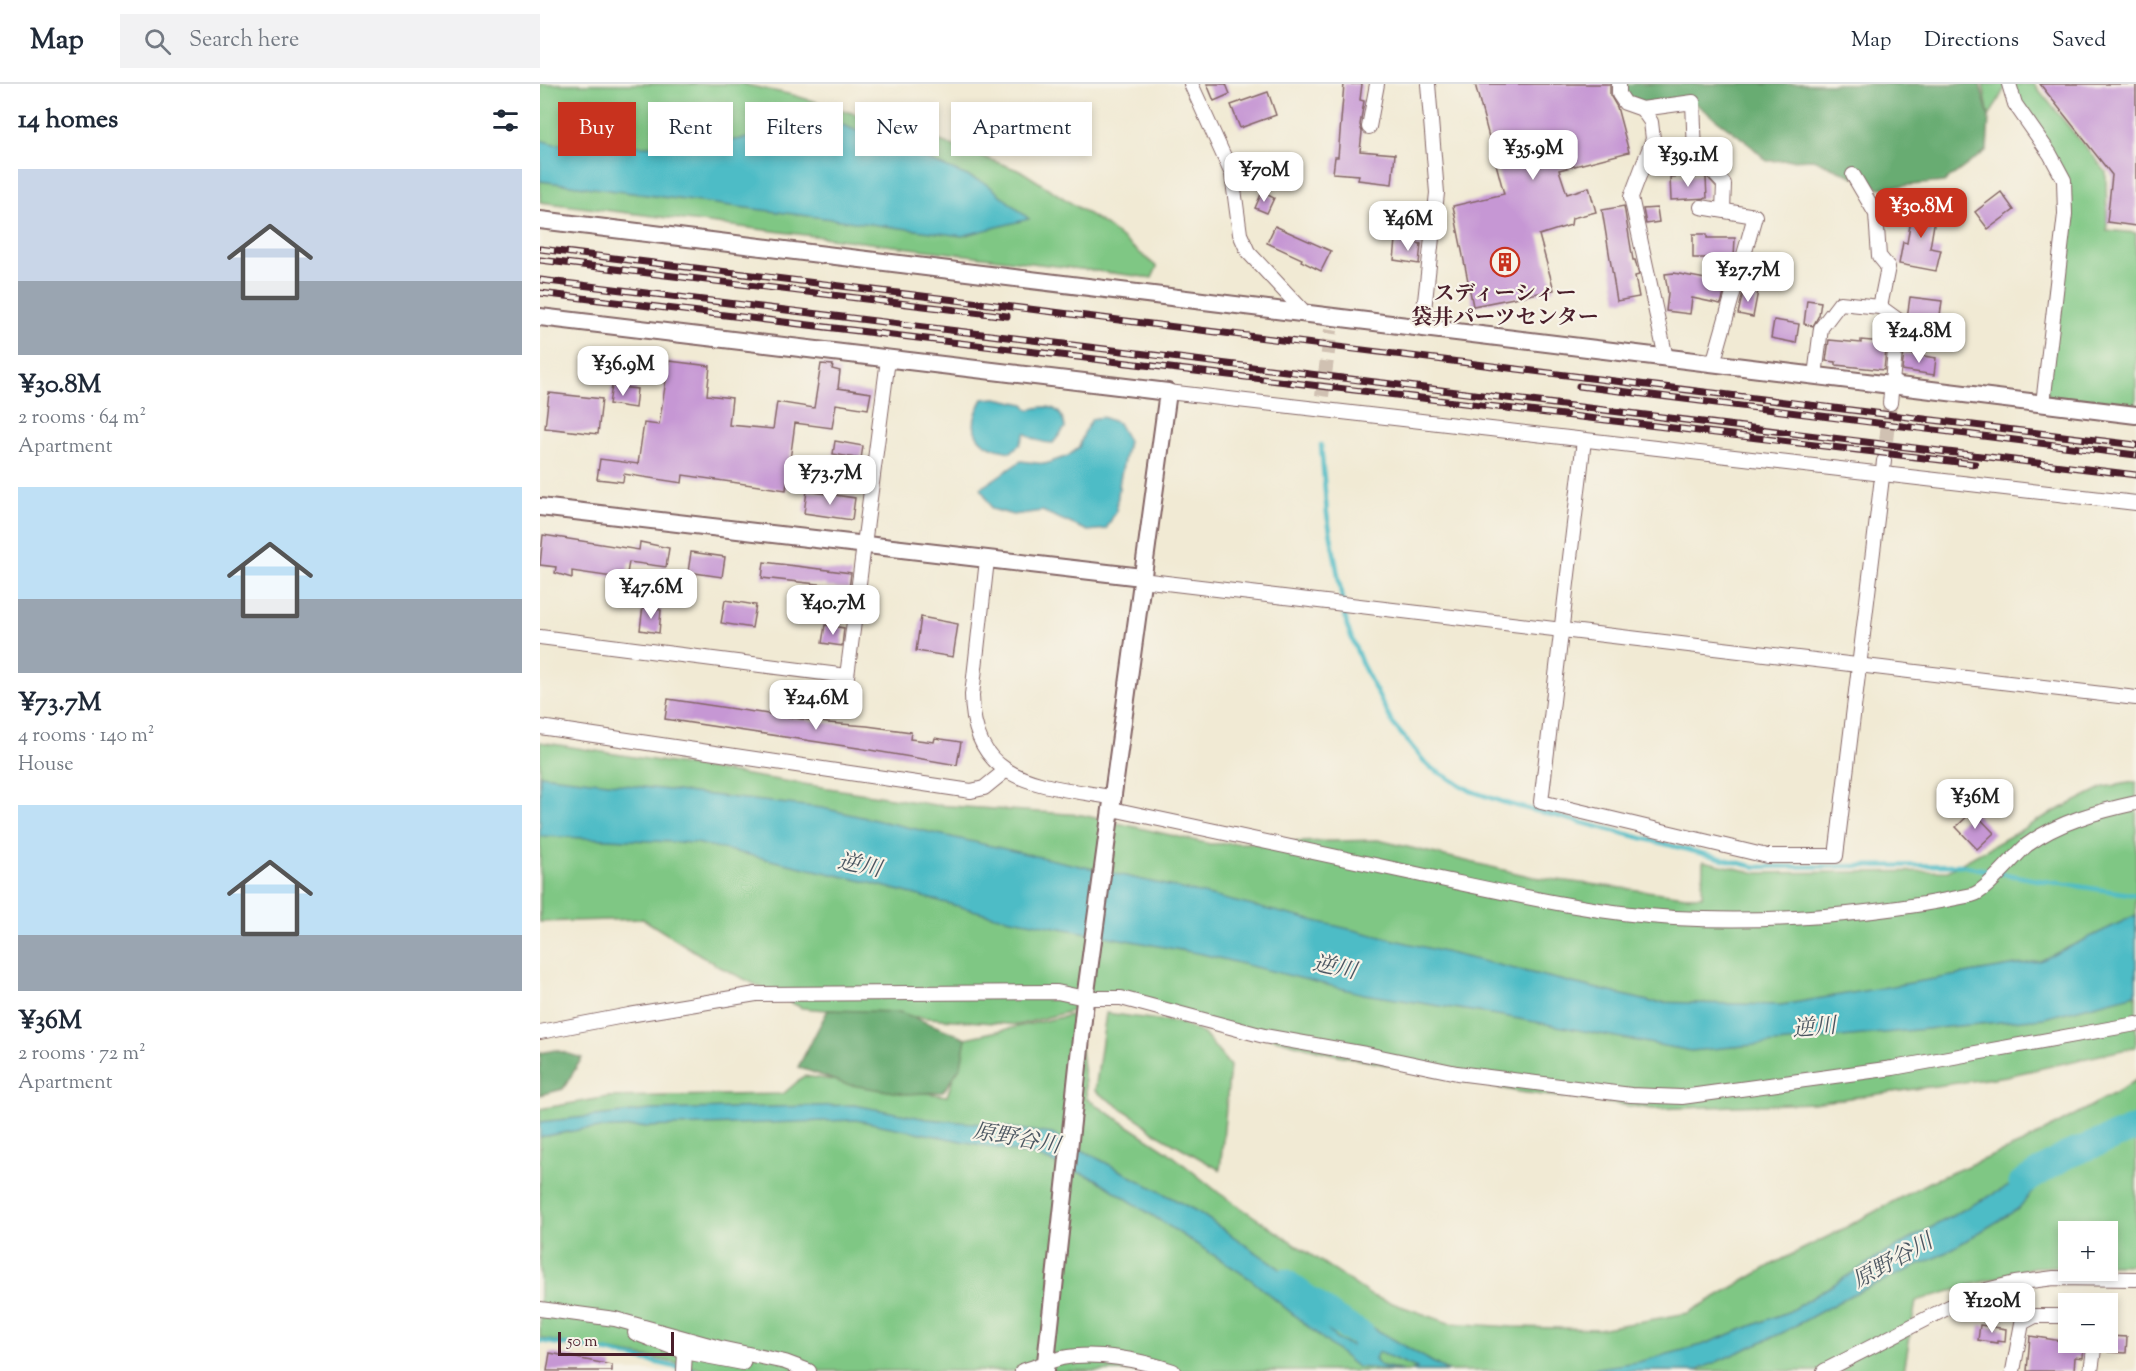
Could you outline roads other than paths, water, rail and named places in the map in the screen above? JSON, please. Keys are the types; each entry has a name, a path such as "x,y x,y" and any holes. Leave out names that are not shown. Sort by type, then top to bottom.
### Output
{"street":[{"path":"1191,84 1233,174 1240,234 1248,252 1307,315"},
{"path":"1369,127 1377,84"},
{"path":"1422,328 1437,193 1428,84"},
{"path":"1618,84 1619,94 1625,103 1642,109 1693,102 1695,153 1724,184 1723,210"},
{"path":"2009,84 2015,104 2050,154 2064,180 2065,214 2043,404"},
{"path":"1642,109 1651,122 1653,139 1631,197 1666,358"},
{"path":"1853,175 1876,214 1879,256 1888,267 1880,307"},
{"path":"1701,207 1755,216 1713,364"},
{"path":"540,220 1307,315 1331,324 1422,328 2136,415"},
{"path":"1815,376 1821,328 1840,303 1880,307 1898,320 1890,403"},
{"path":"540,317 1168,392 1322,403 1584,440 1883,468 2136,503"},
{"path":"540,637 847,675 887,367 892,359"},
{"path":"1045,1367 1085,999 1168,392"},
{"path":"1584,440 1541,802 1767,856 1836,856 1883,468"},
{"path":"540,507 2136,698"},
{"path":"987,560 972,695 972,714 977,735 989,755 1005,771 1026,781 1112,807 1500,892 1597,910 1673,918 1744,920 1876,912 1977,894 2026,846 2050,831 2106,810 2136,803"},
{"path":"540,727 971,791 984,788 1005,771"},
{"path":"540,1032 756,994 1057,992 1085,999 1121,998 1264,1036 1457,1073 1631,1095 1682,1097 1893,1068 2136,1024"},
{"path":"1824,1371 1986,1290 2015,1283 2054,1278 2136,1279"},
{"path":"540,1309 615,1319 720,1348 784,1362 809,1371"},
{"path":"2013,1371 2022,1323 2035,1316 2058,1316"},
{"path":"615,1319 629,1331 685,1352 747,1363 784,1362"},
{"path":"684,1371 685,1352"},
{"path":"2091,1371 2093,1353"},
{"path":"1022,1371 1045,1367 1062,1358 1117,1358 1173,1371"}],"water":[{"path":"843,125 855,130 855,156 919,156 987,184 1029,219 962,236 540,181 540,140 558,144 558,156 636,156 636,146 648,146 648,156 733,156 733,140 745,139 745,156 843,156"},
{"path":"996,398 1024,404 1029,410 1042,407 1053,408 1061,415 1065,428 1053,443 1038,441 1025,433 1020,444 1011,452 999,450 982,441 975,429 977,410 983,399"},
{"path":"1102,417 1118,423 1128,441 1116,511 1106,529 1088,531 1042,511 1013,515 992,509 981,488 1021,461 1045,464 1068,456 1079,447 1092,419"},
{"name":"逆川","path":"540,775 822,808 1174,887 1652,1002 1781,1005 2040,961 2136,915 2136,994 2044,1018 1691,1051 1503,1016 1364,994 1202,954 995,916 863,881 696,843 540,836"},
{"path":"854,1105 927,1119 1052,1134 1198,1212 1325,1300 1448,1371 1411,1371 1417,1368 1378,1352 1375,1359 1379,1365 1403,1371 1357,1367 1249,1278 1096,1179 1036,1156 856,1120 584,1129 540,1137 540,1122 650,1110","holes":["1316,1301 1352,1338 1351,1346 1336,1339 1313,1312"]},
{"path":"2136,1125 2136,1135 2093,1144"},
{"path":"2082,1149 2045,1177 2018,1209 1942,1255 1851,1295 1782,1333 1696,1371 1576,1371 1638,1362 1702,1345 1790,1311 1885,1253 1972,1205"}],"waterway":[{"path":"1321,445 1327,514 1347,626 1362,664 1393,724 1428,766 1471,791 1509,804 1755,867 1960,865 2031,879 2136,895"},
{"name":"原野谷川","path":"2022,1183 2065,1156 2136,1128"},
{"name":"原野谷川","path":"1285,1282 1338,1321 1362,1335"},
{"path":"540,1341 595,1349 694,1371"}],"tunnel":[{"path":"1322,396 1331,330"},
{"path":"1884,461 1890,403"}],"railway":[{"path":"540,249 2136,445"},
{"path":"540,260 1007,316"},
{"path":"540,280 2136,475"},
{"path":"540,293 1975,464"},
{"path":"1579,386 2136,455"}],"place":[{"name":"スディーシィー 袋井パーツセンター","path":"1505,262"}]}
